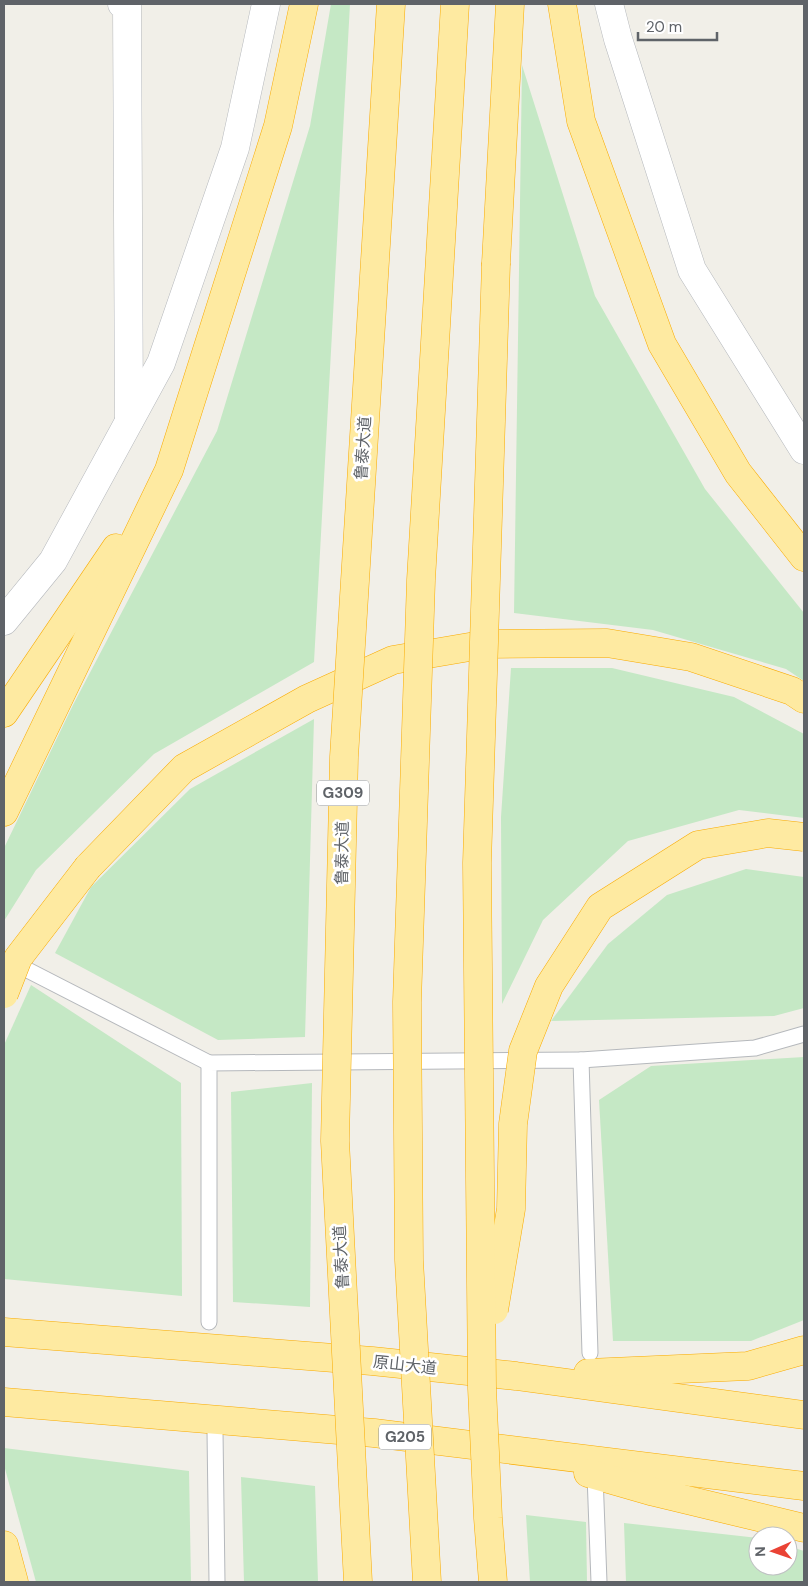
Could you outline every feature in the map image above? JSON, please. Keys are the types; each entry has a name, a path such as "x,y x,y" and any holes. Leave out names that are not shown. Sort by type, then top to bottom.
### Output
{"highway":[{"path":"4,812 169,470 278,126 304,4"},
{"name":"鲁泰大道","path":"358,1582 336,1122 344,757 391,4"},
{"path":"427,1582 409,1260 407,1002 421,580 454,4"},
{"path":"493,1582 482,1388 478,863 496,273 510,4"},
{"path":"562,4 581,121 662,344 738,473 804,557"},
{"path":"4,713 169,470"},
{"path":"4,994 18,958 88,867 184,768 307,699 394,660 487,644 607,643 691,657 792,691 804,700"},
{"path":"482,1388 510,1209 513,1124 523,1052 549,986 600,906 698,845 768,832 804,837"},
{"name":"原山大道","path":"4,1332 362,1360 516,1376 804,1415"},
{"path":"516,1376 748,1366 804,1350"},
{"name":"G205","path":"4,1402 374,1433 804,1486"},
{"path":"502,1449 654,1492 804,1528"},
{"path":"4,1545 14,1582"}],"street":[{"path":"122,4 127,4 129,421"},
{"path":"4,621 53,561 161,363 235,148 266,4"},
{"path":"609,4 618,39 692,270 804,450"}],"lane":[{"path":"4,958 209,1063 580,1060 755,1048 804,1034"},
{"path":"580,1060 590,1353"},
{"path":"209,1063 209,1322"},
{"path":"215,1431 217,1582"},
{"path":"595,1475 599,1582"}],"green space":[{"path":"331,4 350,4 314,662 154,754 36,870 4,921 4,848 73,705 217,431 310,126"},
{"path":"522,65 595,296 705,489 804,613 804,681 786,669 653,630 514,613"},
{"path":"511,668 612,668 734,697 804,734 804,818 739,810 628,841 543,920 502,1004 501,817"},
{"path":"314,719 305,1037 218,1040 55,953 91,887 190,789"},
{"path":"746,869 804,877 804,1008 774,1016 551,1021 608,944 667,895"},
{"path":"31,985 181,1083 182,1296 4,1279 4,1045"},
{"path":"804,1057 804,1320 751,1341 613,1341 599,1100 651,1066"},
{"path":"312,1083 310,1307 233,1302 231,1092"},
{"path":"4,1448 189,1471 191,1582 36,1582 4,1465"},
{"path":"241,1477 315,1486 318,1582 244,1582"},
{"path":"526,1515 586,1522 587,1582 530,1582"},
{"path":"624,1523 748,1537 748,1576 798,1576 798,1549 804,1551 804,1582 626,1582"}]}
